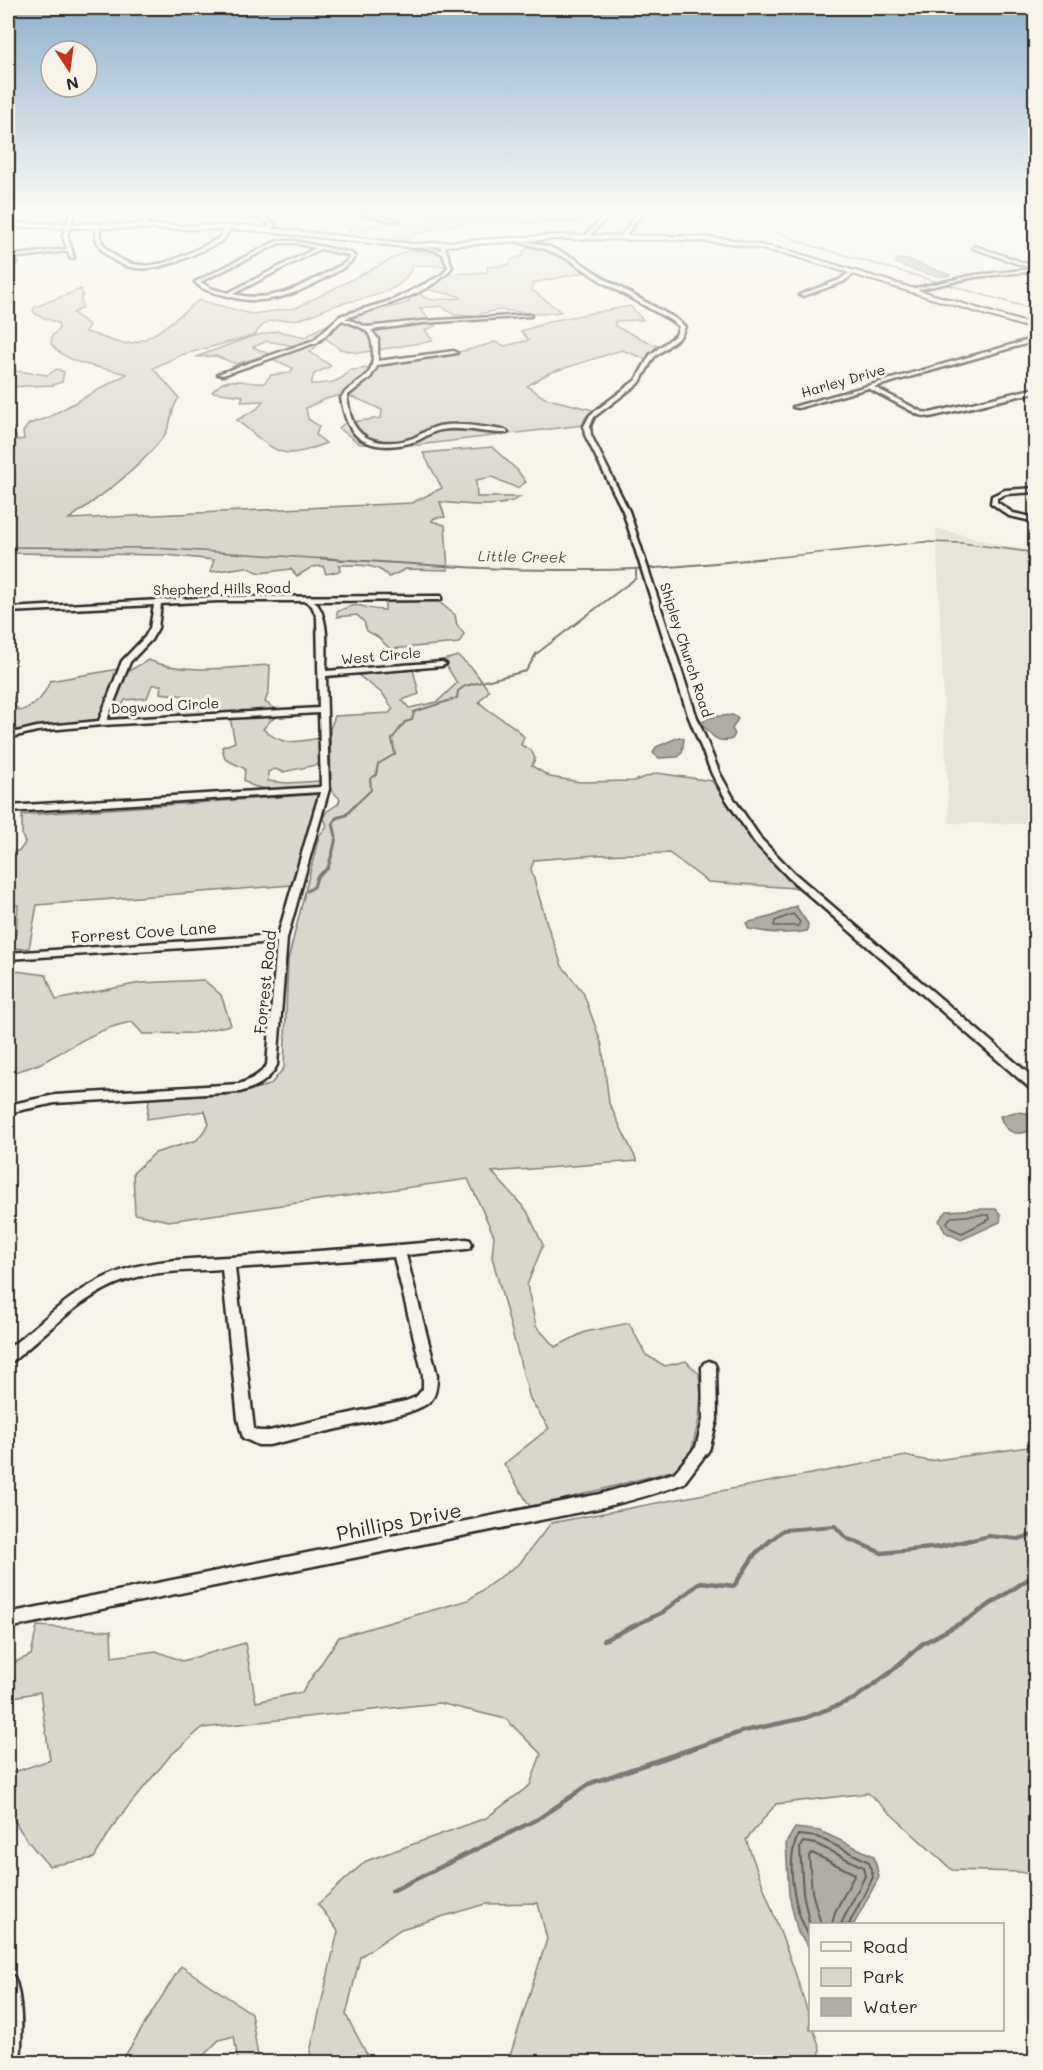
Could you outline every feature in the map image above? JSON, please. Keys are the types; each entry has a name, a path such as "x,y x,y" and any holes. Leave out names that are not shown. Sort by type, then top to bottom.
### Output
{"main road":[{"path":"976,310 1035,328"}],"street":[{"path":"221,374 316,341 336,321 368,310"},
{"name":"Shipley Church Road","path":"655,310 682,327 678,336 652,356 638,381 592,416 587,426 592,447 606,468 626,511 692,715 716,774 758,840 791,875 1035,1087"},
{"path":"365,329 422,322 529,316"},
{"path":"341,318 374,334 376,338 375,371 346,394 344,399 352,426 363,438 379,442 402,443 414,440 433,430 450,427 505,432"},
{"name":"Harley Drive","path":"796,407 1035,339"},
{"path":"377,363 454,353"},
{"path":"868,386 921,414 930,416 1035,390"},
{"path":"1035,490 1005,492 994,497 994,503 1011,515 1035,520"},
{"name":"Shepherd Hills Road","path":"8,610 158,601 438,598"},
{"name":"Forrest Road","path":"8,1109 55,1099 240,1088 254,1083 267,1074 272,1065 282,938 325,789 321,618 315,605 309,600"},
{"path":"102,723 126,661 148,638 154,628 158,601"},
{"name":"West Circle","path":"323,674 442,664"},
{"name":"Dogwood Circle","path":"8,736 37,729 102,723 324,710"},
{"path":"8,809 325,789"},
{"name":"Forrest Cove Lane","path":"8,956 282,938"},
{"path":"8,1357 90,1292 119,1277 165,1268 466,1244"},
{"path":"228,1263 244,1419 248,1433 258,1438 269,1438 406,1407 420,1401 430,1391 430,1375 399,1251"},
{"name":"Phillips Drive","path":"8,1621 600,1501 679,1478 702,1450 710,1420 709,1368"},
{"path":"8,1983 12,2022 10,2062"}],"shaded area":[{"path":"936,528 1001,545 1035,551 1035,824 949,823"}],"green space":[{"path":"34,310 79,310 73,313 89,325 85,332 121,343 131,343 151,336 187,310 235,310 251,314 284,310 325,310 303,318 270,321 255,335 181,355 153,368 179,398 174,406 167,431 132,471 69,519 412,503 442,488 423,453 492,447 517,470 526,482 517,488 492,477 476,480 477,497 520,497 503,504 492,505 440,502 445,517 434,518 432,521 445,525 448,570 406,569 389,577 379,569 360,565 339,565 340,571 326,574 323,566 312,567 297,576 291,569 260,573 246,567 210,572 214,560 166,555 8,553 8,428 14,428 17,440 24,439 23,432 29,424 47,418 127,374 86,365 59,352 51,344 52,336 59,329 58,323 37,315"},
{"path":"421,310 436,326 425,330 433,341 359,353 340,349 325,338 310,352 331,366 314,374 311,384 337,380 350,370 456,352 495,342 505,346 529,340 521,331 555,320 611,310 633,310 643,320 615,321 615,326 657,346 646,359 622,350 549,373 527,386 545,398 593,410 585,418 583,425 418,445 360,444 339,428 345,423 381,418 382,410 352,397 336,396 306,408 308,419 319,426 316,435 326,443 296,453 274,449 237,420 257,409 263,401 241,402 243,396 212,392 224,382 264,383 271,375 290,373 293,368 270,358 301,347 267,341 253,347 269,354 236,364 216,356 196,357 250,337 277,331 306,337 330,323 369,311"},
{"path":"446,310 558,310 561,312 542,314 498,310 471,316 454,315"},
{"path":"57,369 64,372 62,382 53,385 8,387 8,370 48,375"},
{"path":"438,601 455,615 457,625 464,634 459,643 390,649 378,637 367,631 364,622 357,615 337,617 337,612 358,605 385,610 385,602"},
{"path":"458,656 473,669 489,691 479,702 513,726 524,737 521,745 531,750 535,758 532,766 550,777 580,782 634,781 657,773 712,781 753,842 796,888 708,882 669,853 534,860 531,869 548,927 562,966 583,992 602,1045 609,1103 637,1161 492,1172 527,1211 543,1245 527,1285 536,1326 555,1347 585,1332 629,1323 646,1355 665,1366 686,1361 699,1374 701,1394 699,1419 692,1449 675,1470 531,1508 504,1464 549,1428 530,1399 492,1257 494,1236 468,1179 169,1221 135,1214 133,1173 155,1153 197,1140 209,1124 205,1111 147,1119 149,1098 230,1095 270,1085 284,1068 288,960 319,836 327,826 324,818 326,812 338,804 340,799 331,790 330,729 335,716 389,713 393,709 383,694 358,675 413,669 419,694 402,700 409,708 437,702 457,683 443,660"},
{"path":"148,660 162,665 193,669 270,665 269,691 265,702 277,710 174,717 191,704 186,696 160,693 161,685 152,685 147,698 125,700 121,708 129,713 129,718 105,719 125,673"},
{"path":"119,669 100,721 37,728 8,735 8,695 13,697 14,705 20,711 39,700 50,681"},
{"path":"279,716 271,720 263,729 277,739 290,742 321,738 321,764 283,772 275,769 268,772 268,781 287,783 321,781 322,786 259,788 244,780 245,769 225,759 222,747 235,742 230,718"},
{"path":"322,794 292,885 37,905 29,948 8,949 8,945 16,934 18,905 8,905 8,854 20,850 25,843 22,835 22,815"},
{"path":"8,970 46,975 56,1000 140,983 204,980 221,995 231,1025 194,1033 143,1034 132,1022 120,1024 88,1037 42,1062 8,1074"},
{"path":"1035,1446 1035,1875 1019,1872 952,1870 868,1793 776,1804 746,1840 794,1969 809,2016 809,2031 814,2031 820,2049 819,2062 508,2062 547,1939 538,1903 485,1904 401,1929 360,1957 346,2015 371,2062 313,2062 310,2052 338,1931 318,1904 366,1861 486,1818 530,1785 541,1754 506,1719 439,1703 202,1728 170,1756 117,1820 94,1858 49,1866 25,1837 11,1812 7,1796 8,1774 50,1760 40,1692 8,1698 8,1665 31,1655 37,1626 111,1631 112,1657 156,1651 182,1661 245,1643 256,1702 302,1692 339,1637 468,1600 520,1563 551,1523 906,1456 929,1461"},
{"path":"181,1966 251,2013 259,2062 238,2062 234,2036 219,2040 197,2062 121,2062"}],"water":[{"path":"733,715 738,719 732,729 735,734 732,739 717,739 701,723 709,717"},
{"path":"679,737 684,739 682,753 678,757 659,758 653,753 656,747"},
{"path":"796,906 808,924 807,931 764,932 749,929 746,923 773,916"},
{"path":"1015,1112 1028,1113 1035,1117 1035,1129 1023,1133 1009,1131 1000,1116"},
{"path":"996,1209 1001,1215 1000,1222 961,1240 945,1232 939,1220 947,1211"},
{"path":"795,1828 820,1831 874,1856 879,1877 855,1923 809,1923 809,1947 798,1933 789,1895 786,1843"}],"waterway":[{"name":"Little Creek","path":"750,560 924,542 962,543 1036,553"},
{"name":"Little Creek","path":"8,547 154,548 343,560"},
{"name":"Little Creek","path":"321,558 456,567 558,570 657,568 765,558"},
{"path":"352,808 371,790 370,779 376,775 378,764 395,754 392,739 405,722 412,720 414,712 457,698 458,691 465,686 526,671 536,654 636,578 636,569"},
{"path":"307,891 314,887 317,877 328,868 336,837 333,823 336,818 346,815 352,808"},
{"path":"769,1542 783,1530 835,1526 846,1538 855,1542"},
{"path":"963,1542 989,1536 1018,1539 1036,1534"},
{"path":"604,1640 663,1612 701,1582 734,1586 755,1554 771,1540"},
{"path":"851,1540 882,1553 940,1547 970,1540"},
{"path":"392,1891 538,1819 591,1783 744,1731 805,1718 854,1699 888,1674 922,1644 968,1619 1036,1574"}]}
